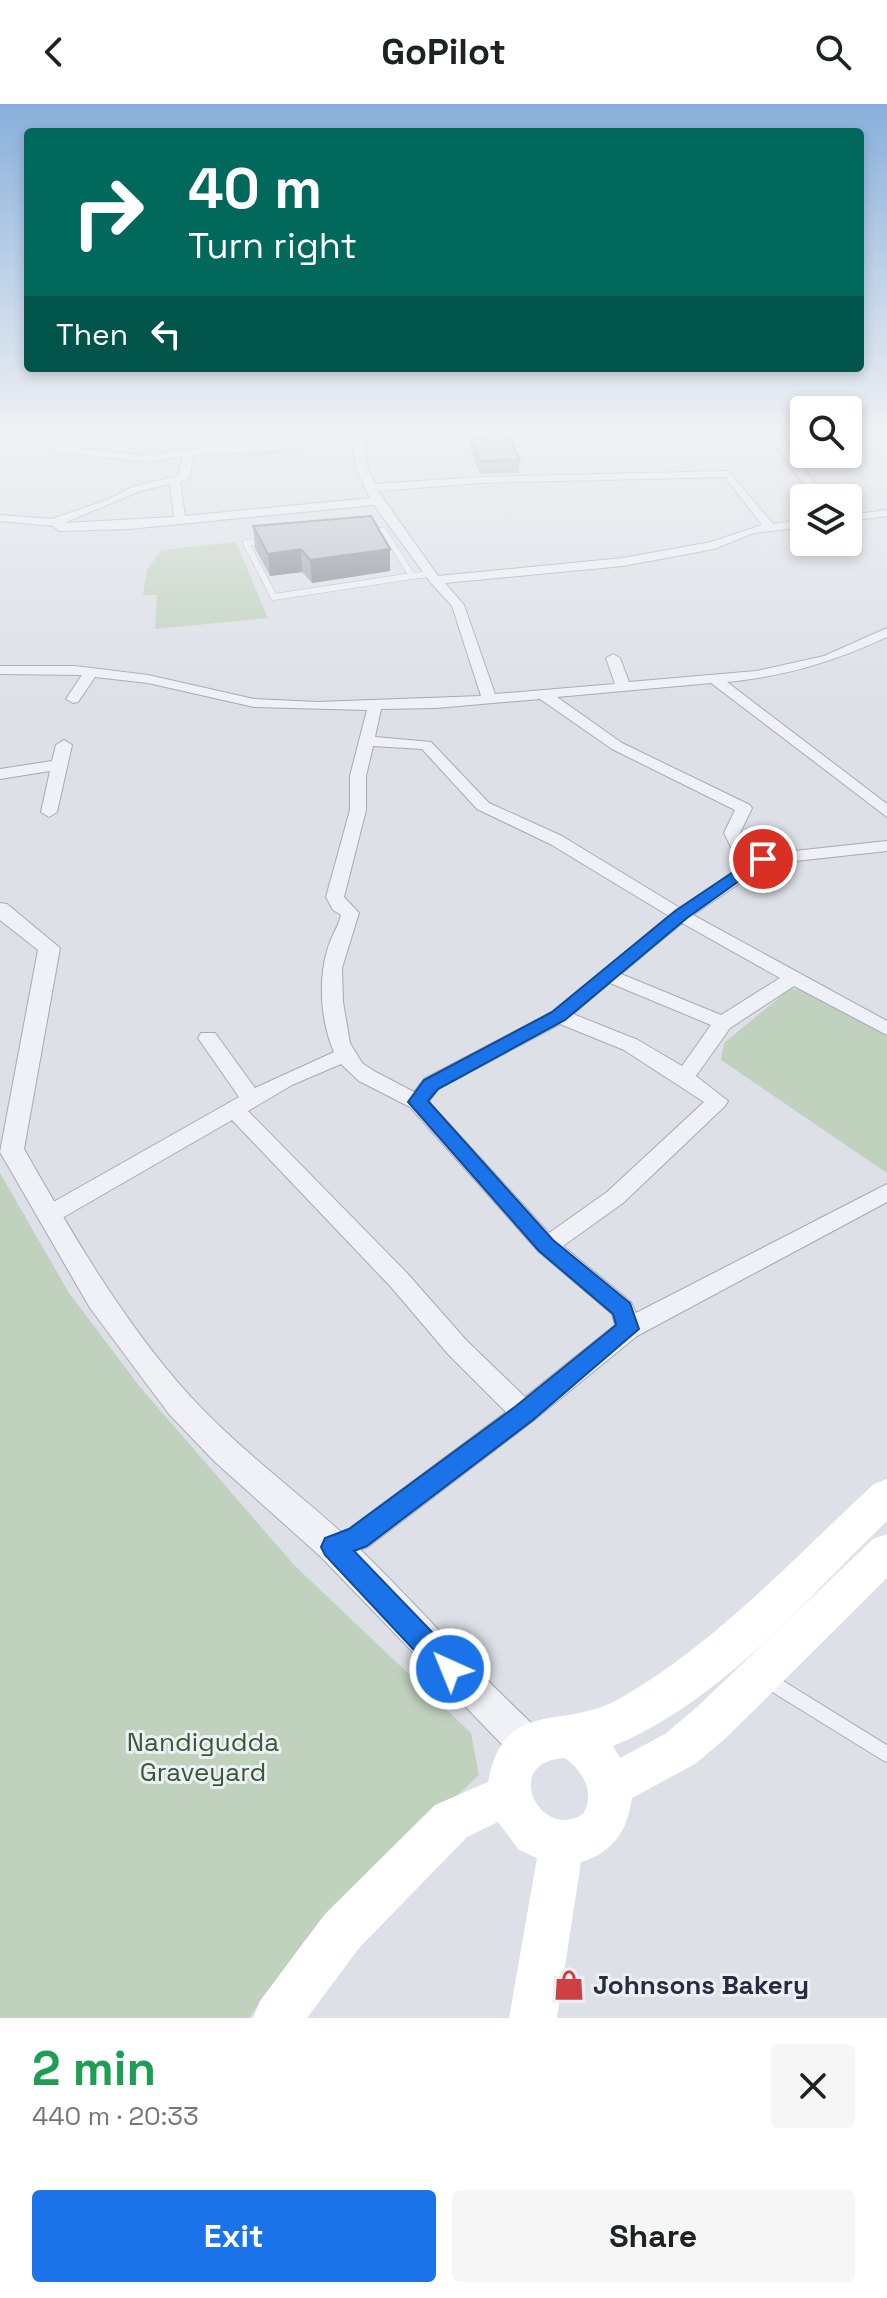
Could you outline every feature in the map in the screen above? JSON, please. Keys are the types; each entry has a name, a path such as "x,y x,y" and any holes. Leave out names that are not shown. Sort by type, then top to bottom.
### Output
{"main road":[{"path":"571,1737 598,1755 611,1786 611,1804 594,1833 579,1841 548,1841 522,1823 510,1794 513,1766 528,1745 541,1737 571,1737 601,1730 635,1713 706,1664 887,1496"},
{"path":"611,1786 680,1749 887,1552"},
{"path":"277,2018 342,1931 451,1821 510,1794"},
{"path":"533,2018 562,1843"}],"street":[{"path":"29,520 58,523 59,527 174,520"},
{"path":"392,520 432,577 458,605 490,700"},
{"path":"764,520 770,528"},
{"path":"432,577 623,562 714,545 736,534 790,525"},
{"path":"0,670 91,672 148,679 254,703 375,705 545,696 716,680 823,660 887,632"},
{"path":"613,658 624,689"},
{"path":"73,699 91,672"},
{"path":"716,680 887,812"},
{"path":"545,696 617,746 744,808 732,833 737,843 763,859"},
{"path":"375,705 364,741 358,810 335,897 339,906 350,913 337,946 332,973 339,1047 358,1071 417,1102 546,1245 623,1309 628,1329"},
{"path":"364,741 426,745 483,806 556,840 681,915 887,1029"},
{"path":"49,812 64,745"},
{"path":"0,774 59,765"},
{"path":"417,1102 431,1084 559,1016 681,915 763,859 887,846"},
{"path":"0,909 49,948 8,1120 11,1149 85,1280 143,1362 209,1437 334,1547 432,1651 528,1745"},
{"path":"607,975 723,1023"},
{"path":"684,1078 723,1023 794,977"},
{"path":"546,1245 581,1228 614,1200 673,1139 718,1101 631,1045 559,1016"},
{"path":"208,1038 243,1104 457,1347 524,1413"},
{"path":"49,1215 285,1080 345,1055"},
{"path":"334,1547 358,1538 524,1413 628,1329 887,1192"}],"lane":[{"path":"366,530 384,531 412,576"},
{"path":"276,540 246,543 274,597 412,576 432,577"},
{"path":"760,1676 887,1754"}],"green space":[{"path":"236,542 268,618 155,629 157,595 143,595 147,570 161,550"},
{"path":"791,988 812,993 887,1036 887,1173 721,1060 724,1043"},
{"name":"Nandigudda Graveyard","path":"0,1173 69,1293 140,1387 294,1565 471,1733 479,1775 305,1940 249,2018 0,2018"}],"building":[{"path":"320,520 373,520 390,549 310,560 301,549 268,554 253,526"}],"place":[{"name":"Johnsons Bakery","path":"569,1985"}],"route":[{"path":"450,1669 334,1547 358,1538 524,1413 628,1329 623,1309 546,1245 417,1102 431,1084 559,1016 681,915 763,859"}]}
